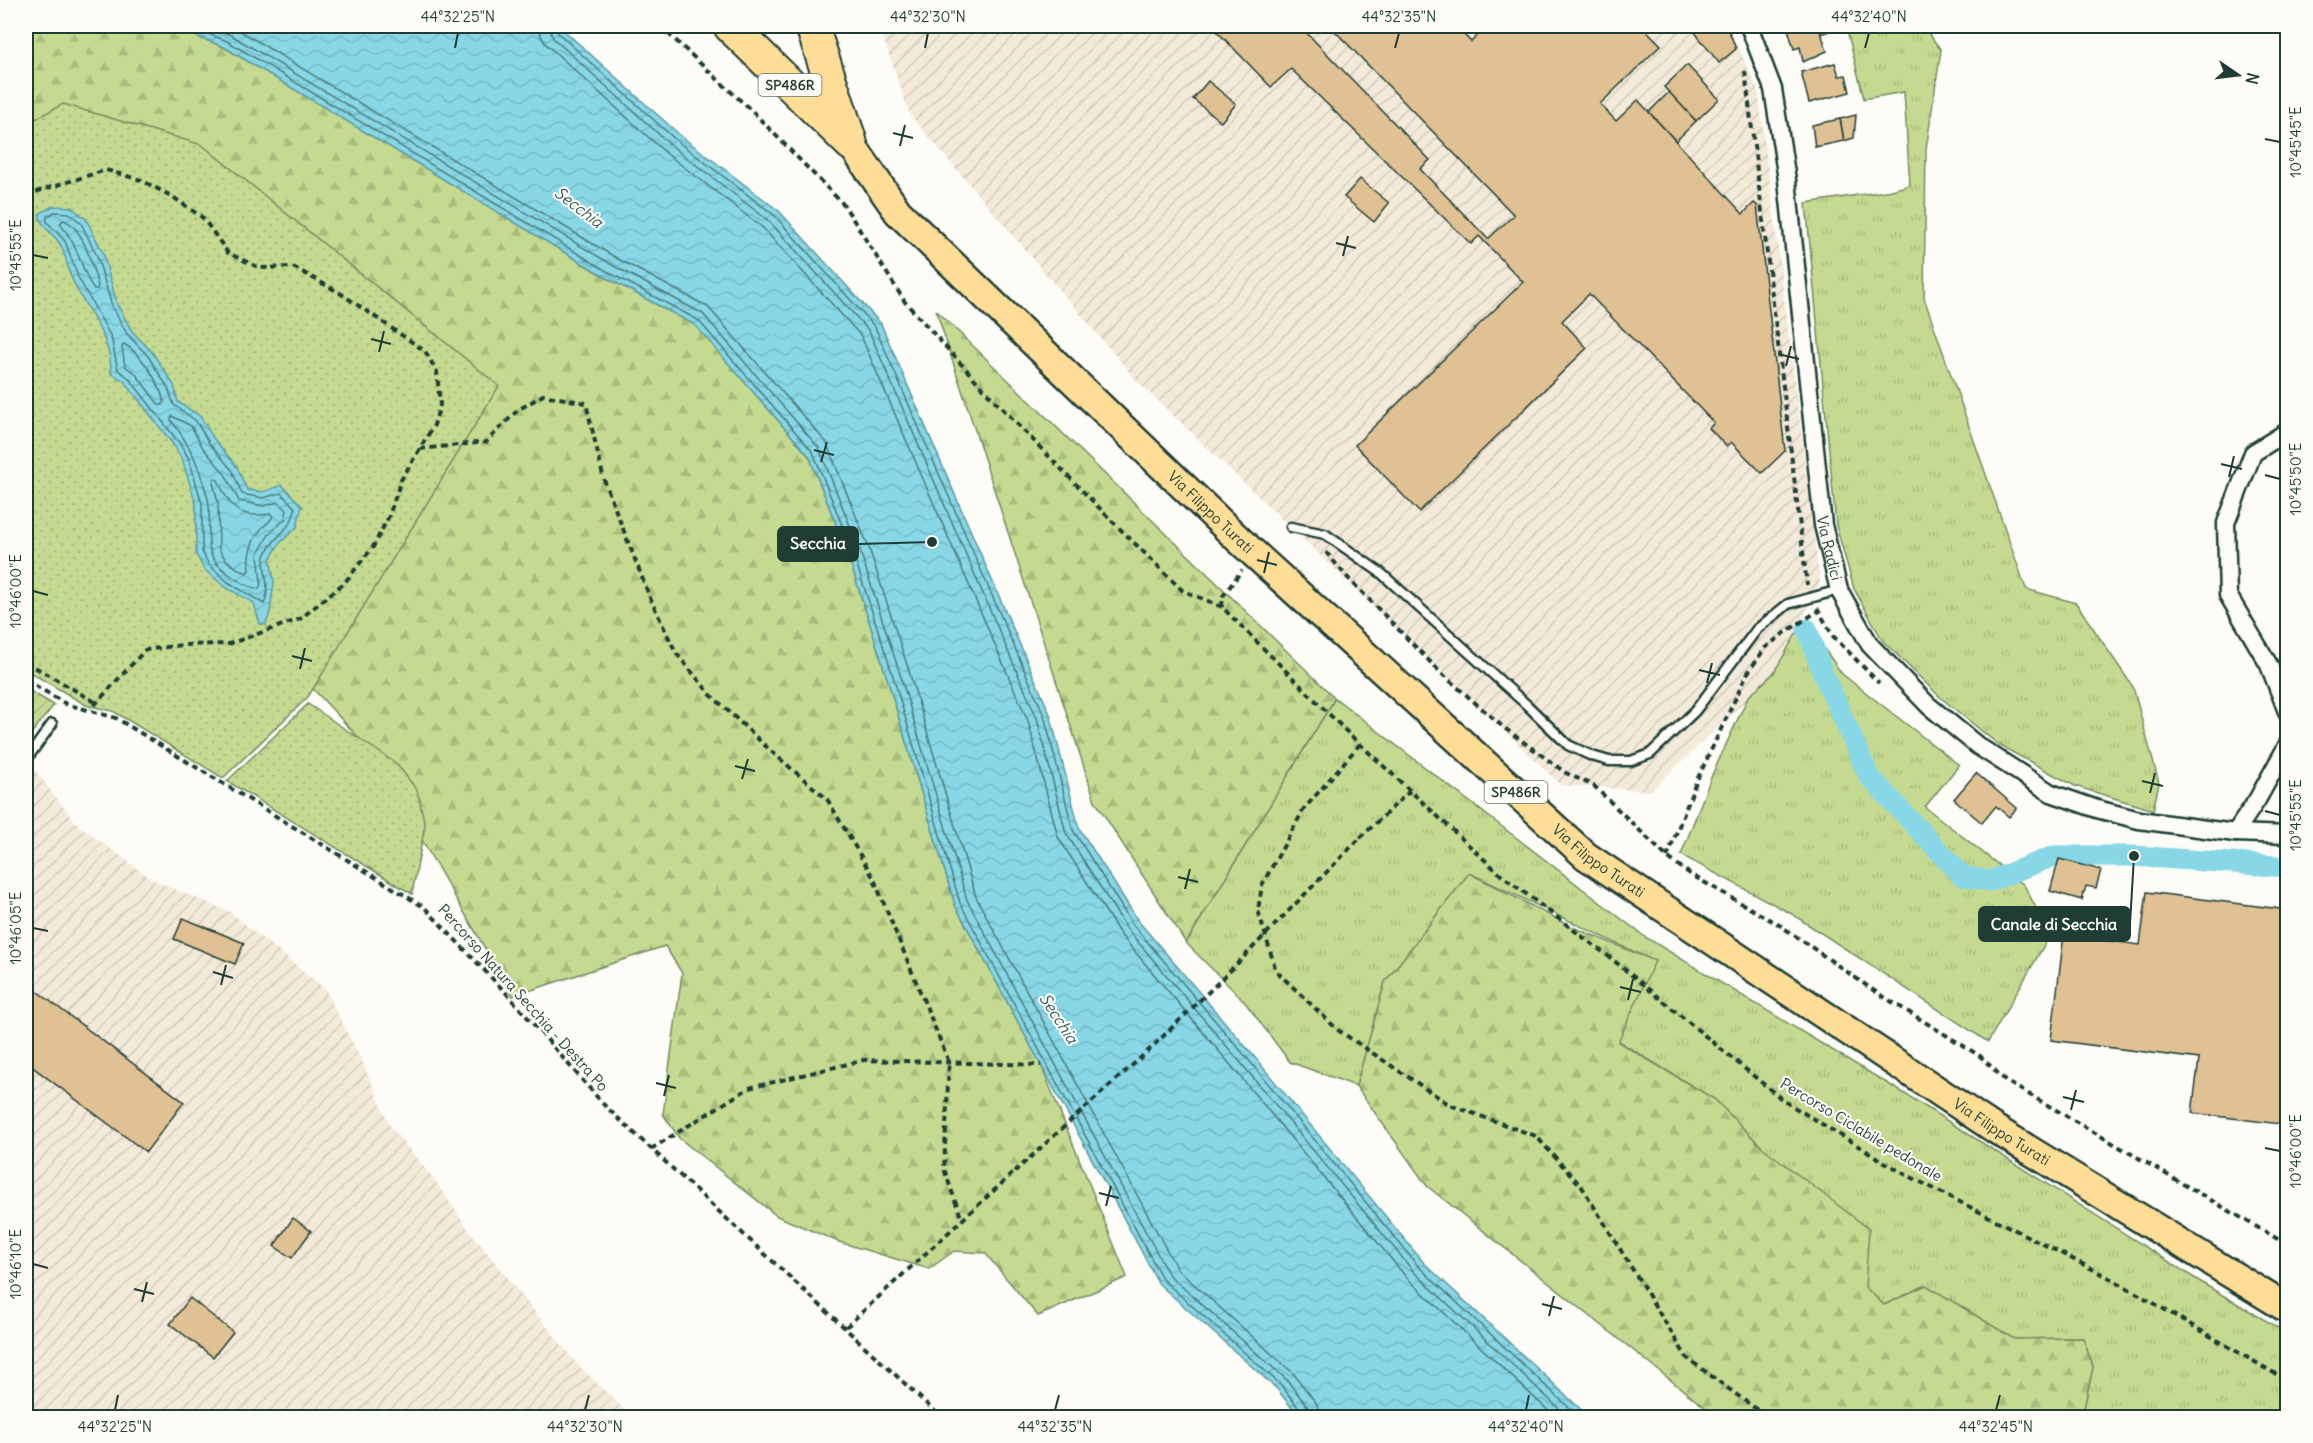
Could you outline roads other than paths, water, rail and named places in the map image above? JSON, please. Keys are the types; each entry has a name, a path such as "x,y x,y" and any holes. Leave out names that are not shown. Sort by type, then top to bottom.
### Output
{"highway":[{"name":"SP486R","path":"730,26 851,144"},
{"name":"SP486R","path":"812,26 851,144"}],"main road":[{"name":"Via Filippo Turati","path":"851,144 898,212 1238,538 1586,856 1995,1129 2288,1309"}],"street":[{"name":"Via Radici","path":"1749,26 1773,89 1787,180 1823,525 1839,590 1870,645 1929,706 1978,746 2051,793 2097,809 2139,820 2235,833 2288,835"},
{"path":"2288,430 2253,453 2226,523 2228,596 2269,665 2288,714"},
{"path":"2235,833 2257,800 2288,744"}],"lane":[{"path":"1292,526 1325,534 1381,573 1568,745 1592,756 1609,760 1631,761 1650,754 1695,711 1757,629 1788,603 1839,590"},
{"path":"26,760 52,724"}],"water":[{"path":"170,26 559,26 681,136 779,211 881,324 1050,714 1079,828 1139,922 1252,1054 1424,1263 1589,1417 1299,1417 1277,1389 1159,1284 955,905 848,555 809,456 695,325 607,278 224,47"},
{"path":"53,206 71,207 86,219 103,253 117,304 132,331 152,352 174,385 178,402 200,416 214,439 237,467 247,490 263,492 282,485 302,506 297,527 280,543 270,559 274,582 266,625 260,624 254,603 225,587 204,569 196,554 196,504 183,462 175,447 124,381 111,373 103,336 72,279 60,244 45,228 41,220 39,214"}],"waterway":[{"path":"1807,629 1824,676 1869,776 1962,876 1990,881 2054,856 2134,856 2288,867"}],"place":[{"name":"Secchia","path":"932,542"},
{"name":"Canale di Secchia","path":"2134,856"}]}
